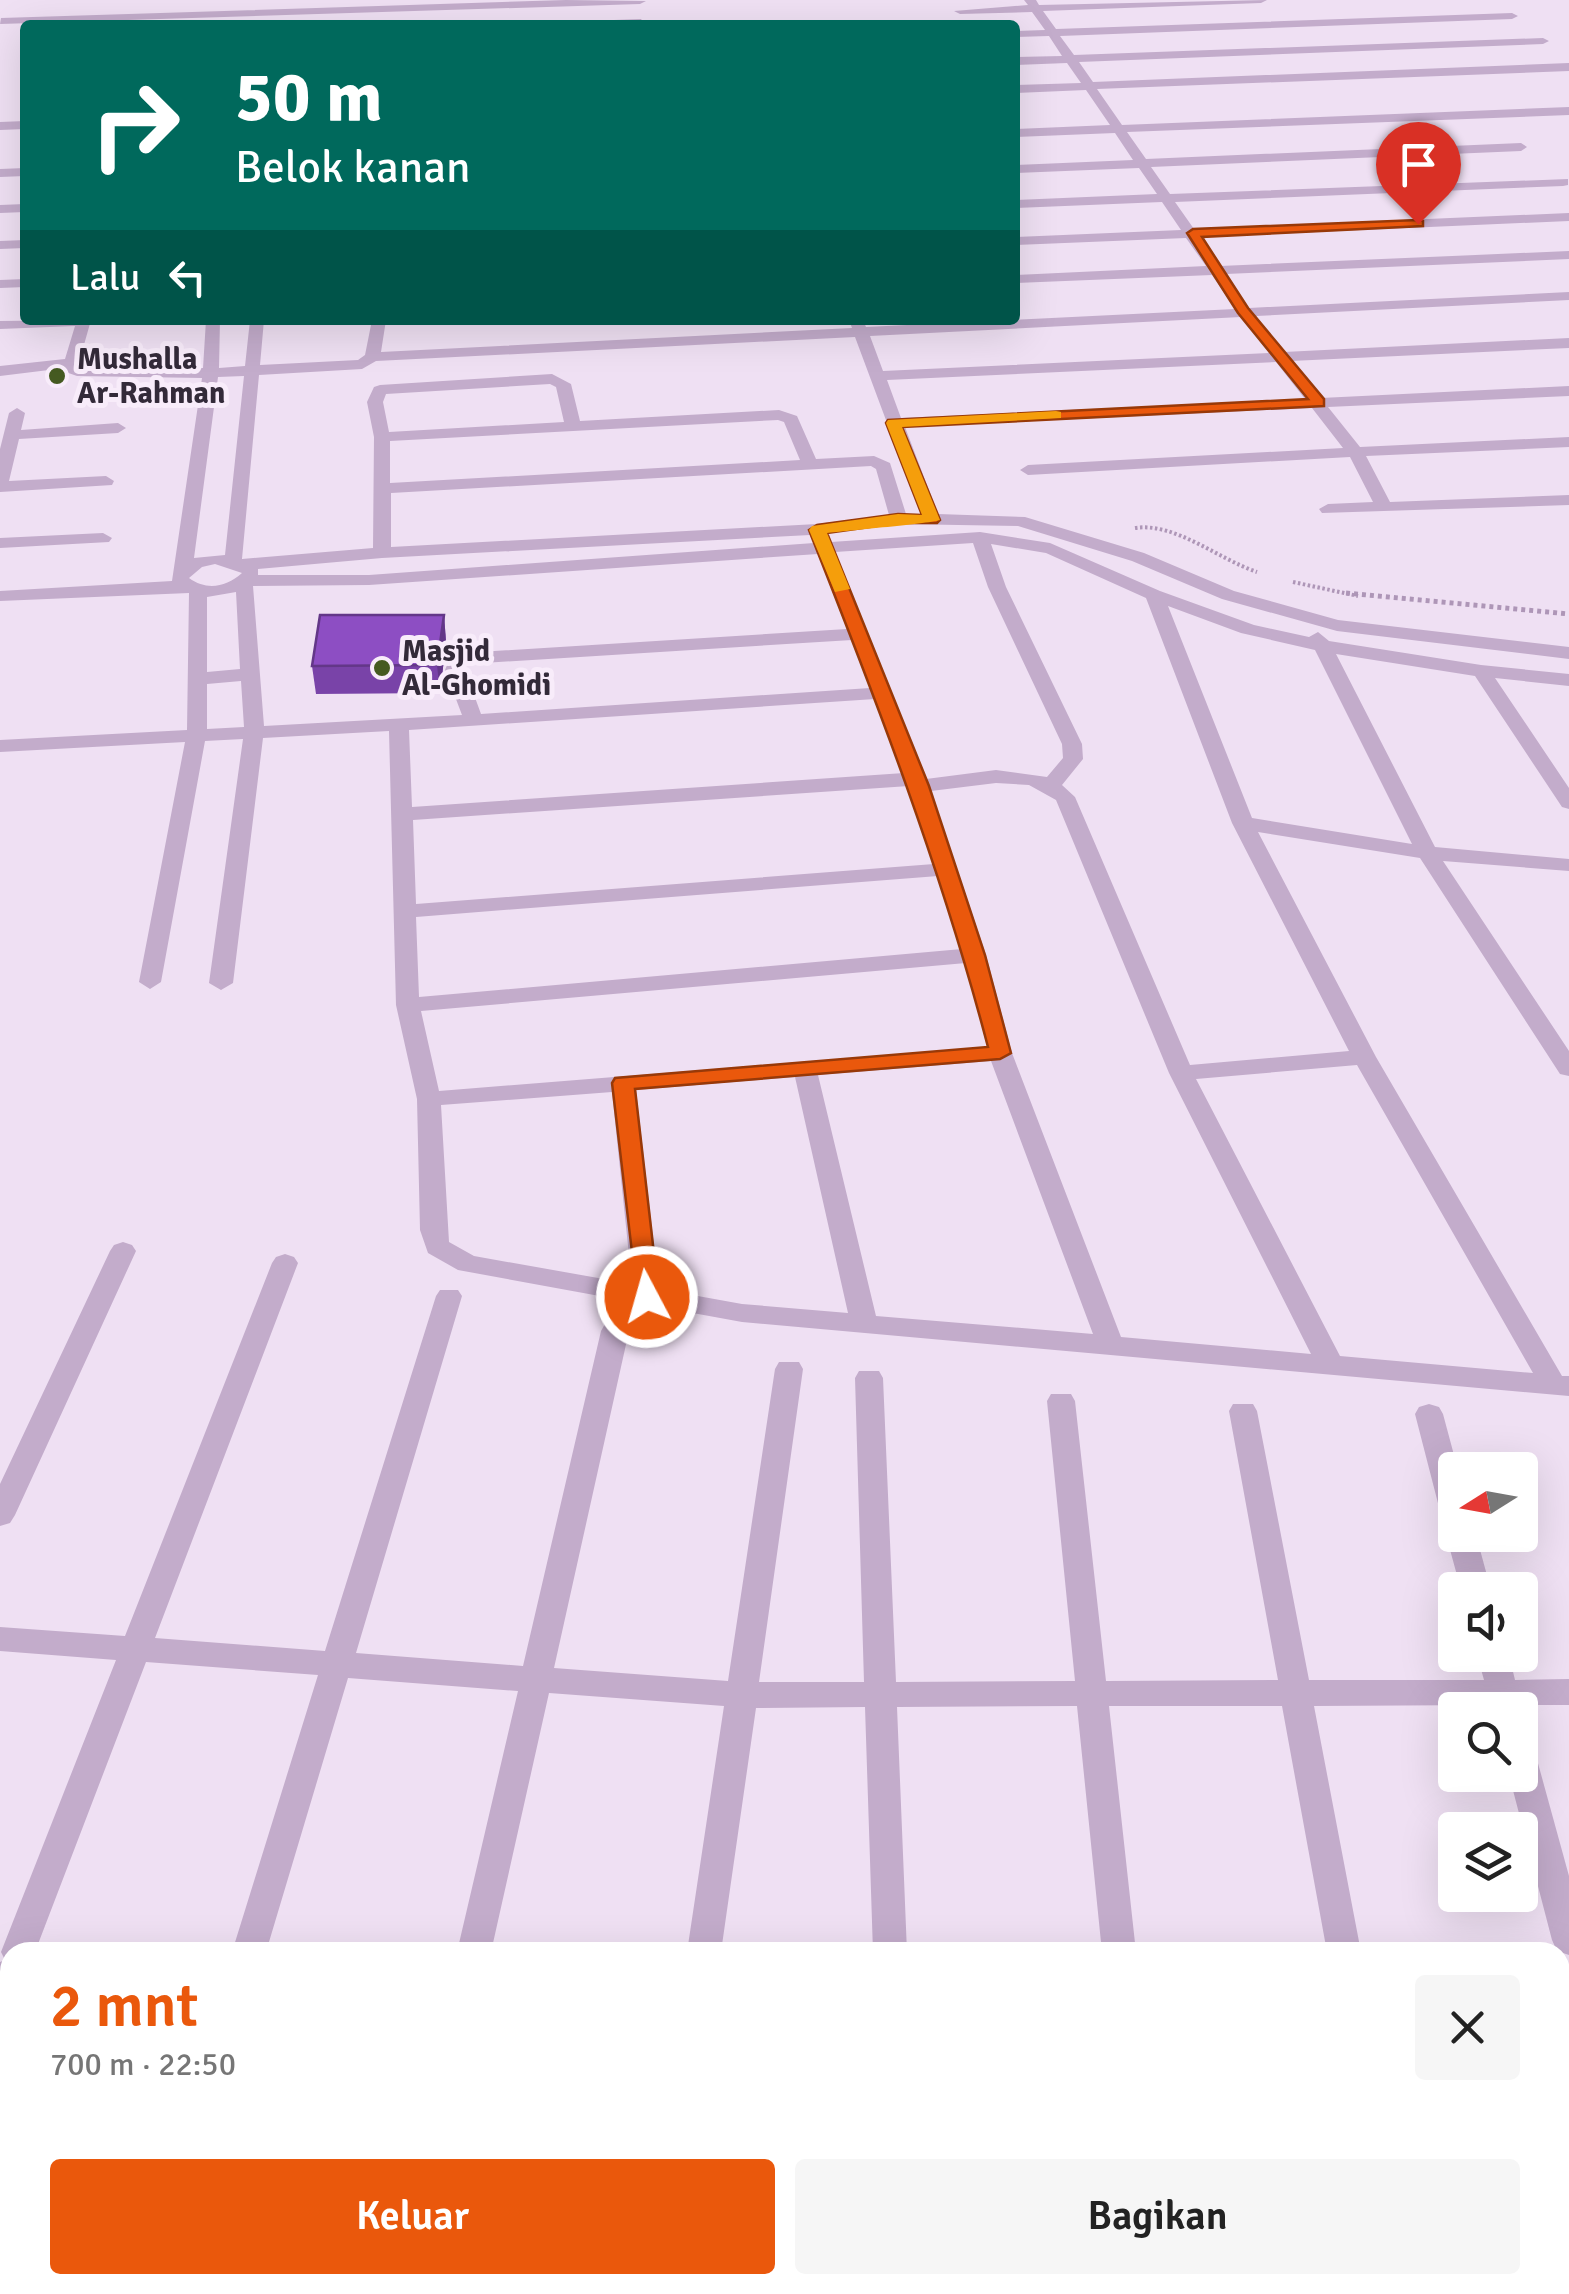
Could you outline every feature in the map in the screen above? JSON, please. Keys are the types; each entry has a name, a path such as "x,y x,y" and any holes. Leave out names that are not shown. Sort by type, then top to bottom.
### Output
{"street":[{"path":"214,14 218,0"},
{"path":"31,20 214,14 290,6 640,0"},
{"path":"960,10 1033,4 1262,0"},
{"path":"1492,0 1569,65"},
{"path":"1033,4 1243,310 1355,452 1384,506"},
{"path":"1020,34 1512,16"},
{"path":"1020,60 1542,41"},
{"path":"1020,89 1569,65"},
{"path":"1020,119 1569,104"},
{"path":"1020,169 1146,164 1506,131 1569,104"},
{"path":"1020,133 1506,131 1535,158"},
{"path":"1549,170 1566,185"},
{"path":"1020,204 1566,185"},
{"path":"1020,240 1569,217"},
{"path":"1020,279 1569,255"},
{"path":"1020,319 1569,296"},
{"path":"0,370 72,363 83,325"},
{"path":"150,982 198,733 198,679 189,582 212,325"},
{"path":"220,983 254,732 242,572 257,325"},
{"path":"372,356 379,325"},
{"path":"62,366 77,371 209,385 362,364 372,356 858,325 932,520"},
{"path":"876,376 1569,343"},
{"path":"382,553 384,488 376,394 388,389 435,385 560,381 573,426"},
{"path":"893,423 1569,391"},
{"path":"18,413 0,485 106,481"},
{"path":"382,438 786,416 810,464"},
{"path":"12,435 118,428"},
{"path":"1028,470 1569,442"},
{"path":"384,488 850,460 880,464 898,518"},
{"path":"1328,509 1569,500"},
{"path":"189,582 196,563 242,572 370,580 821,538 898,518 1019,522 1106,548 1228,595 1310,618 1451,641 1569,652"},
{"path":"0,544 102,538"},
{"path":"821,538 918,782 974,955 1000,1053 1110,1348"},
{"path":"0,596 189,582 214,591 242,572 382,553 821,538 980,538 1050,548 1154,595 1248,628 1322,646 1481,671 1569,680"},
{"path":"980,538 997,587 1072,744 1074,759 1052,784"},
{"path":"1154,595 1243,823 1364,1057 1561,1386"},
{"path":"1310,618 1428,853 1569,1070"},
{"path":"473,719 456,670 456,664 463,658 859,634"},
{"path":"1481,671 1569,802"},
{"path":"198,679 250,674"},
{"path":"0,746 398,725 882,692"},
{"path":"398,725 408,1005 429,1098 433,1230 437,1246 467,1264 742,1314 1561,1386"},
{"path":"403,814 1024,776 1052,784 1065,797 1181,1072 1331,1366"},
{"path":"1243,823 1428,853 1569,865"},
{"path":"405,911 946,868"},
{"path":"408,1005 974,955"},
{"path":"429,1098 1000,1053"},
{"path":"1181,1072 1364,1057"},
{"path":"805,1069 865,1326"},
{"path":"623,1083 647,1297"},
{"path":"0,1516 123,1251"},
{"path":"22,1942 285,1263"},
{"path":"252,1942 449,1296"},
{"path":"476,1942 615,1331"},
{"path":"705,1942 789,1369"},
{"path":"869,1378 890,1942"},
{"path":"1060,1400 1119,1942"},
{"path":"1243,1412 1342,1942"},
{"path":"1429,1414 1439,1452"},
{"path":"0,1639 742,1696 1295,1693 1438,1698"},
{"path":"1538,1696 1569,1692"},
{"path":"1530,1792 1569,1940"}],"path":[{"path":"1106,548 1124,532 1157,525 1225,561 1259,573"},
{"path":"1276,578 1364,597 1569,614"}],"building":[{"path":"320,615 444,615 437,665 312,666"}],"slow traffic":[{"path":"841,589 817,530 898,518 932,520 893,423 1056,415"}],"place":[{"name":"Mushalla Ar-Rahman","path":"57,376"},
{"name":"Masjid Al-Ghomidi","path":"382,668"}],"route":[{"path":"647,1297 623,1083 1000,1053 974,955 919,786 817,530 898,518 932,520 893,423 1318,402 1243,310 1193,233 1418,224"}]}
